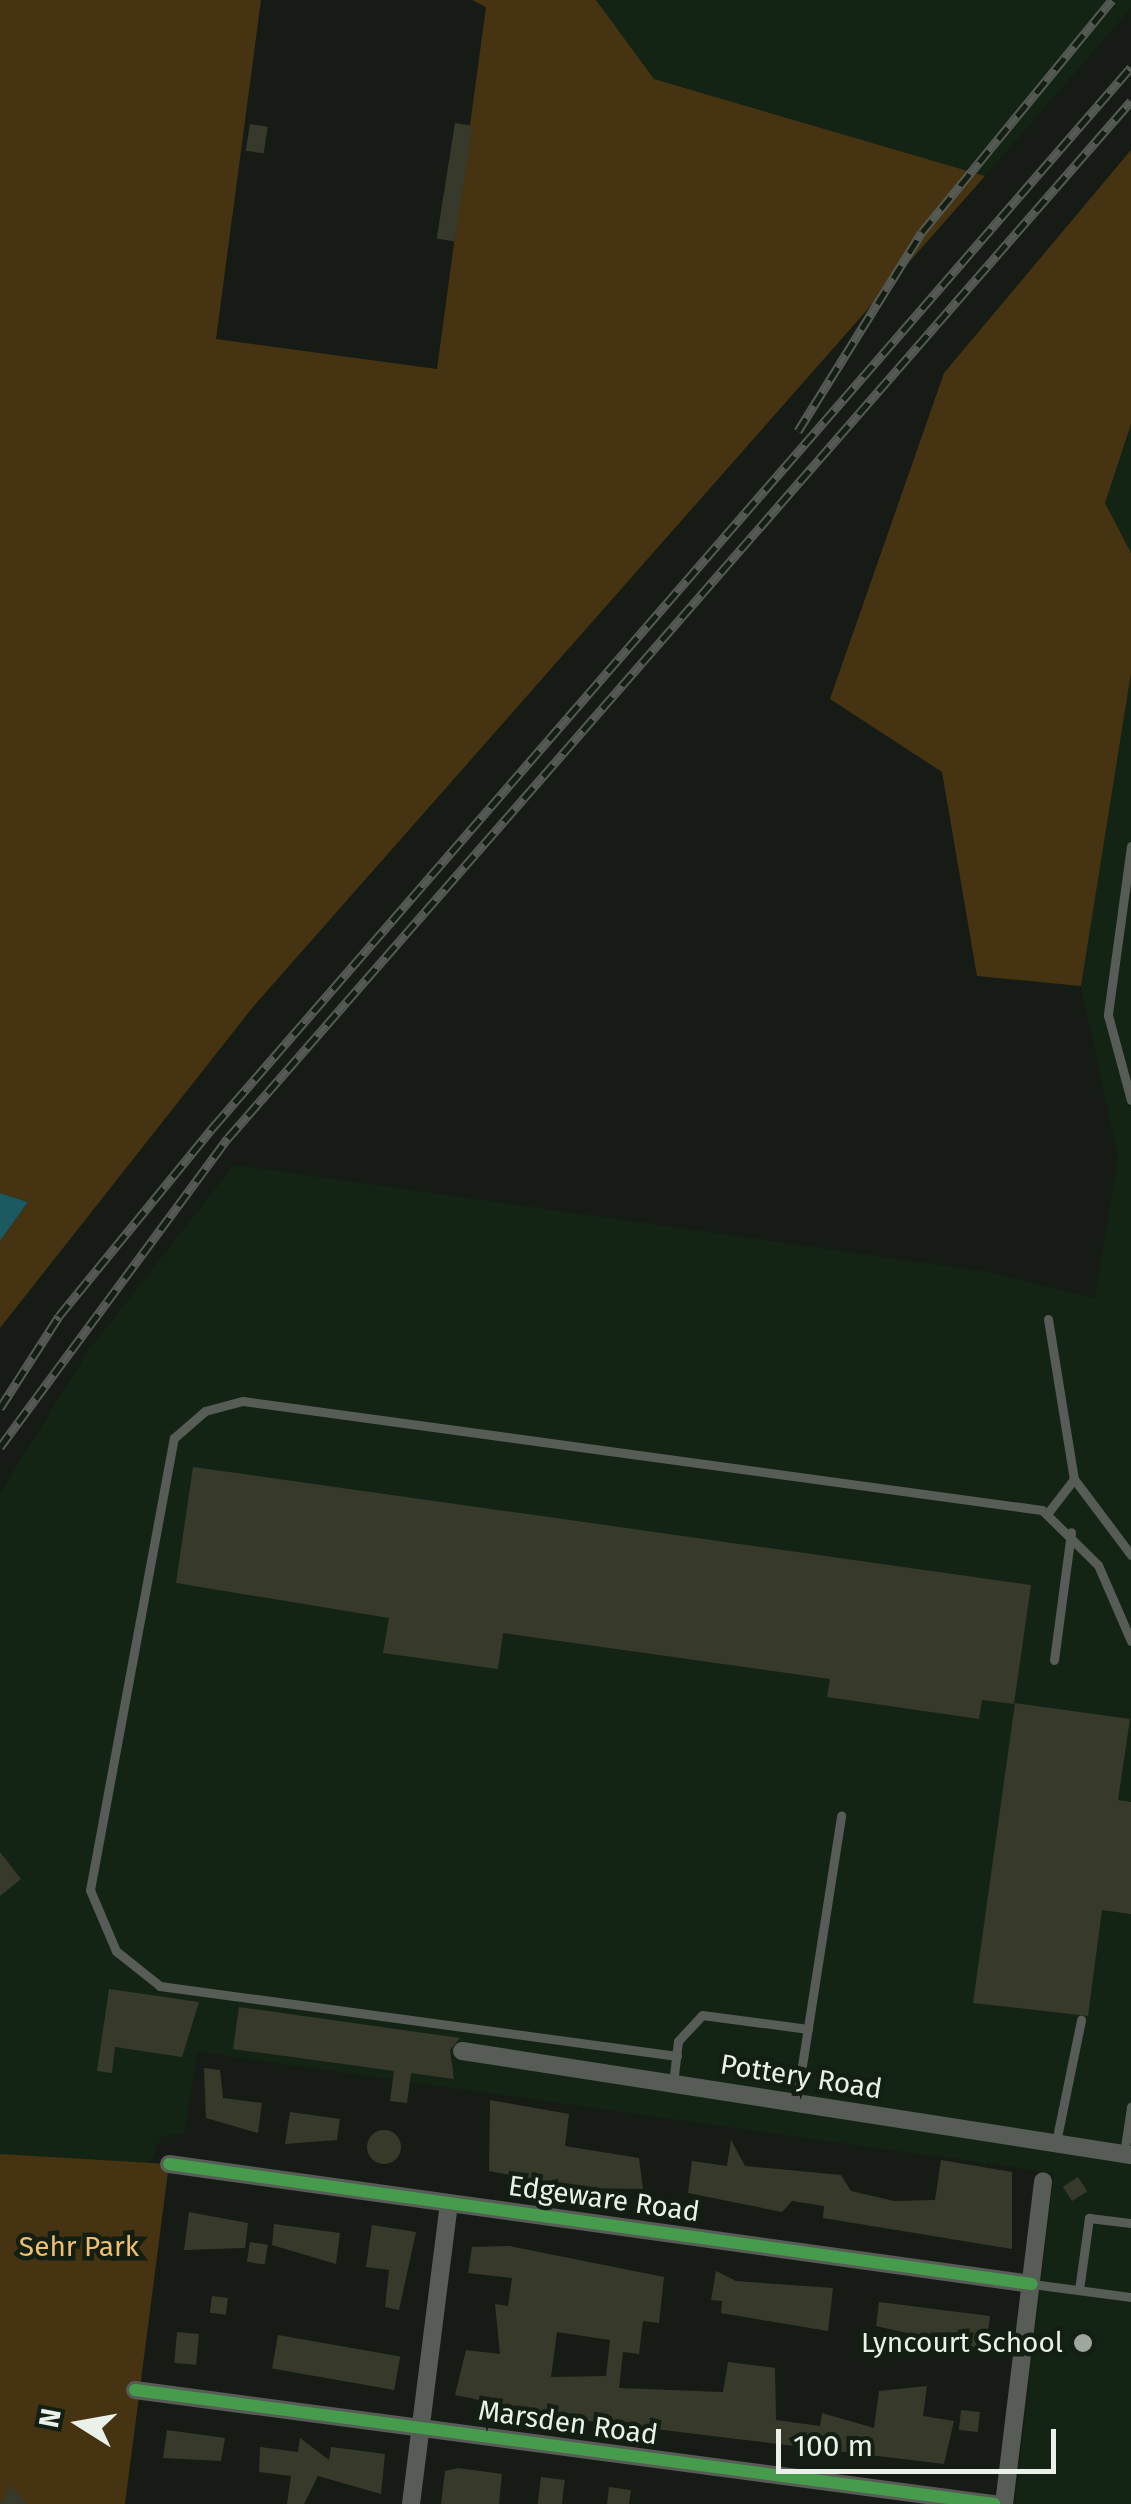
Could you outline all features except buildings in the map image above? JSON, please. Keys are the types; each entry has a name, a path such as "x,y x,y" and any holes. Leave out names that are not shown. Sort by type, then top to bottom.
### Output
{"street":[{"name":"Pottery Road","path":"462,2051 1127,2155"},
{"name":"Edgeware Road","path":"169,2164 1032,2284"},
{"path":"1004,2504 1043,2181"},
{"path":"411,2504 449,2203"},
{"name":"Marsden Road","path":"135,2390 994,2504"}],"lane":[{"path":"1131,846 1108,1015 1131,1100"},
{"path":"1048,1318 1074,1478 1131,1555"},
{"path":"676,2056 160,1986 116,1952 90,1890 174,1438 205,1411 243,1401 1047,1514 1071,1532 1098,1564 1131,1641"},
{"path":"1047,1514 1074,1478"},
{"path":"1054,1660 1071,1532"},
{"path":"796,2104 840,1815"},
{"path":"673,2084 676,2056 702,2015 808,2029"},
{"path":"1055,2144 1081,2020"},
{"path":"1127,2155 1131,2107"},
{"path":"1080,2290 1089,2218 1131,2223"},
{"path":"1032,2284 1131,2297"}],"shaded area":[{"path":"596,0 1131,0 1131,8 985,176 654,79"},
{"path":"1131,424 1131,553 1105,503"},
{"path":"1131,673 1131,2504 1015,2504 1054,2173 198,2052 184,2133 161,2137 144,2180 0,2160 0,1493 89,1350 234,1165 983,1271 1095,1298 1118,1157 1081,986"}],"green space":[{"path":"0,0 261,0 216,339 437,369 486,7 472,0 596,0 654,79 985,176 253,1007 0,1328 0,1241 28,1202 0,1193"},
{"path":"1131,150 1131,424 1105,503 1131,553 1131,673 1081,986 977,976 942,772 830,699 944,373"},
{"name":"Sehr Park","path":"0,2154 169,2164 125,2504 0,2504"}],"water":[{"path":"0,1193 28,1202 0,1241"}],"railway":[{"path":"798,431 922,232 1112,0"},
{"path":"0,1408 59,1316 215,1125 1131,67"},
{"path":"0,1447 228,1138 1131,101"}],"cycle path":[{"path":"169,2164 1032,2284"},
{"path":"135,2390 994,2504"}],"place":[{"name":"Lyncourt School","path":"1083,2343"}]}
